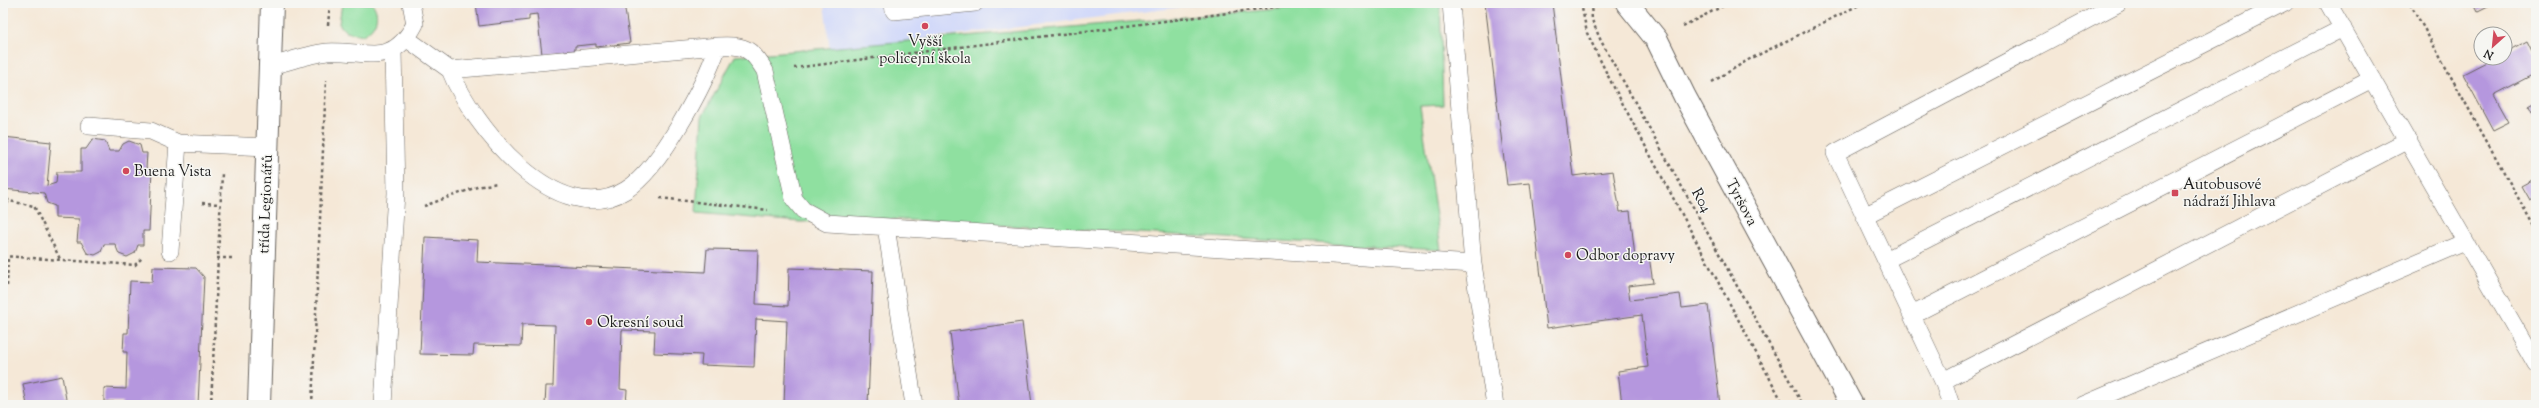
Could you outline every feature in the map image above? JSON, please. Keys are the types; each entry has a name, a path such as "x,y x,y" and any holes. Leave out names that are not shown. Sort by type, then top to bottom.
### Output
{"street":[{"name":"třída Legionářů","path":"258,405 272,3"},
{"name":"Tyršova","path":"1627,3 1657,40 1685,97 1852,405"}],"lane":[{"path":"270,66 326,52 378,54 393,51 406,38 415,24 411,3"},
{"path":"893,3 894,11 975,3"},
{"path":"1451,3 1473,264 1495,405"},
{"path":"1951,405 1942,381 1866,215 1835,154 2119,3"},
{"path":"1866,215 2285,3"},
{"path":"2328,3 2536,364"},
{"path":"1886,260 2343,28"},
{"path":"406,38 450,70 459,92 476,118 497,144 536,180 553,190 572,197 592,199 611,197 626,190 644,174 667,143 705,81 718,46"},
{"path":"450,70 718,46 744,48 756,56 765,72 788,182 794,199 803,210 827,223 1473,264"},
{"path":"383,405 394,218 393,51"},
{"path":"1912,315 2372,79"},
{"path":"89,126 151,131 178,144 267,147"},
{"path":"1942,381 2408,140"},
{"path":"170,251 178,144"},
{"path":"886,227 914,405"},
{"path":"2083,405 2465,242"}],"path":[{"path":"765,72 1307,3"},
{"path":"1581,3 1587,33 1610,80 1784,405"},
{"name":"R04","path":"1591,3 1592,20 1600,41 1803,405"},
{"path":"1657,40 1729,3"},
{"path":"1685,97 1748,60 1863,3"},
{"path":"2410,3 2536,230"},
{"path":"312,405 326,52"},
{"path":"211,405 224,146"},
{"path":"394,218 477,187 510,181 536,180"},
{"path":"626,190 679,202 767,210 803,210"},
{"path":"3,194 9,201 34,206 60,259"},
{"path":"3,209 9,201"},
{"path":"3,256 135,265 146,254 167,255 170,251"},
{"path":"3,288 7,288 8,256"}],"shaded area":[{"name":"Vyšší policejní škola","path":"824,3 1215,3 830,50"}],"green space":[{"path":"342,3 372,3 377,17 371,29 363,35 346,32 339,24"},
{"path":"1348,3 1440,3 1443,105 1420,106 1441,250 888,219 800,222 696,213 702,117 735,56"}],"building":[{"path":"476,3 624,3 630,43 596,47 596,44 575,46 575,50 542,54 537,14 529,15 529,20 479,26"},
{"path":"634,3 658,3 658,4 634,7"},
{"path":"1485,3 1552,3 1573,176 1613,171 1620,212 1630,211 1635,257 1649,256 1653,283 1628,286 1630,300 1680,294 1682,308 1708,305 1720,405 1622,405 1618,371 1648,367 1642,315 1547,328 1530,183 1507,185"},
{"path":"2474,3 2494,3 2478,11"},
{"path":"2527,41 2533,53 2536,51 2536,73 2494,95 2509,122 2493,130 2463,74 2478,66 2513,66 2513,49"},
{"path":"2536,103 2536,121 2529,107"},
{"path":"3,137 51,142 47,186 56,183 57,172 81,172 81,149 86,149 93,139 105,141 109,151 119,151 123,144 129,141 140,145 142,153 147,153 146,169 152,169 149,231 143,231 143,245 138,245 135,253 127,257 119,254 115,244 104,244 101,252 95,255 87,253 81,242 77,242 79,219 55,218 55,206 47,203 44,193 3,189"},
{"path":"2536,178 2536,204 2533,198 2529,200 2521,186"},
{"name":"Okresní soud","path":"425,237 478,240 477,262 705,272 707,249 758,250 756,304 788,306 789,268 873,271 868,405 784,405 787,321 756,319 754,367 701,365 702,355 654,353 655,331 622,330 620,389 627,390 626,405 545,405 546,386 553,386 555,325 522,324 521,346 474,345 473,355 420,354"},
{"path":"153,267 196,268 204,277 198,405 121,405 122,402 104,402 104,388 126,389 127,352 123,352 124,333 128,333 130,281 152,282"},
{"path":"1022,322 1032,405 959,405 950,332"},
{"path":"62,376 67,405 27,405 23,384"}],"place":[{"name":"Vyšší policejní škola","path":"925,26"},
{"name":"Buena Vista","path":"126,171"},
{"name":"Autobusové nádraží Jihlava","path":"2175,193"},
{"name":"Odbor dopravy","path":"1568,255"},
{"name":"Okresní soud","path":"589,322"}]}
